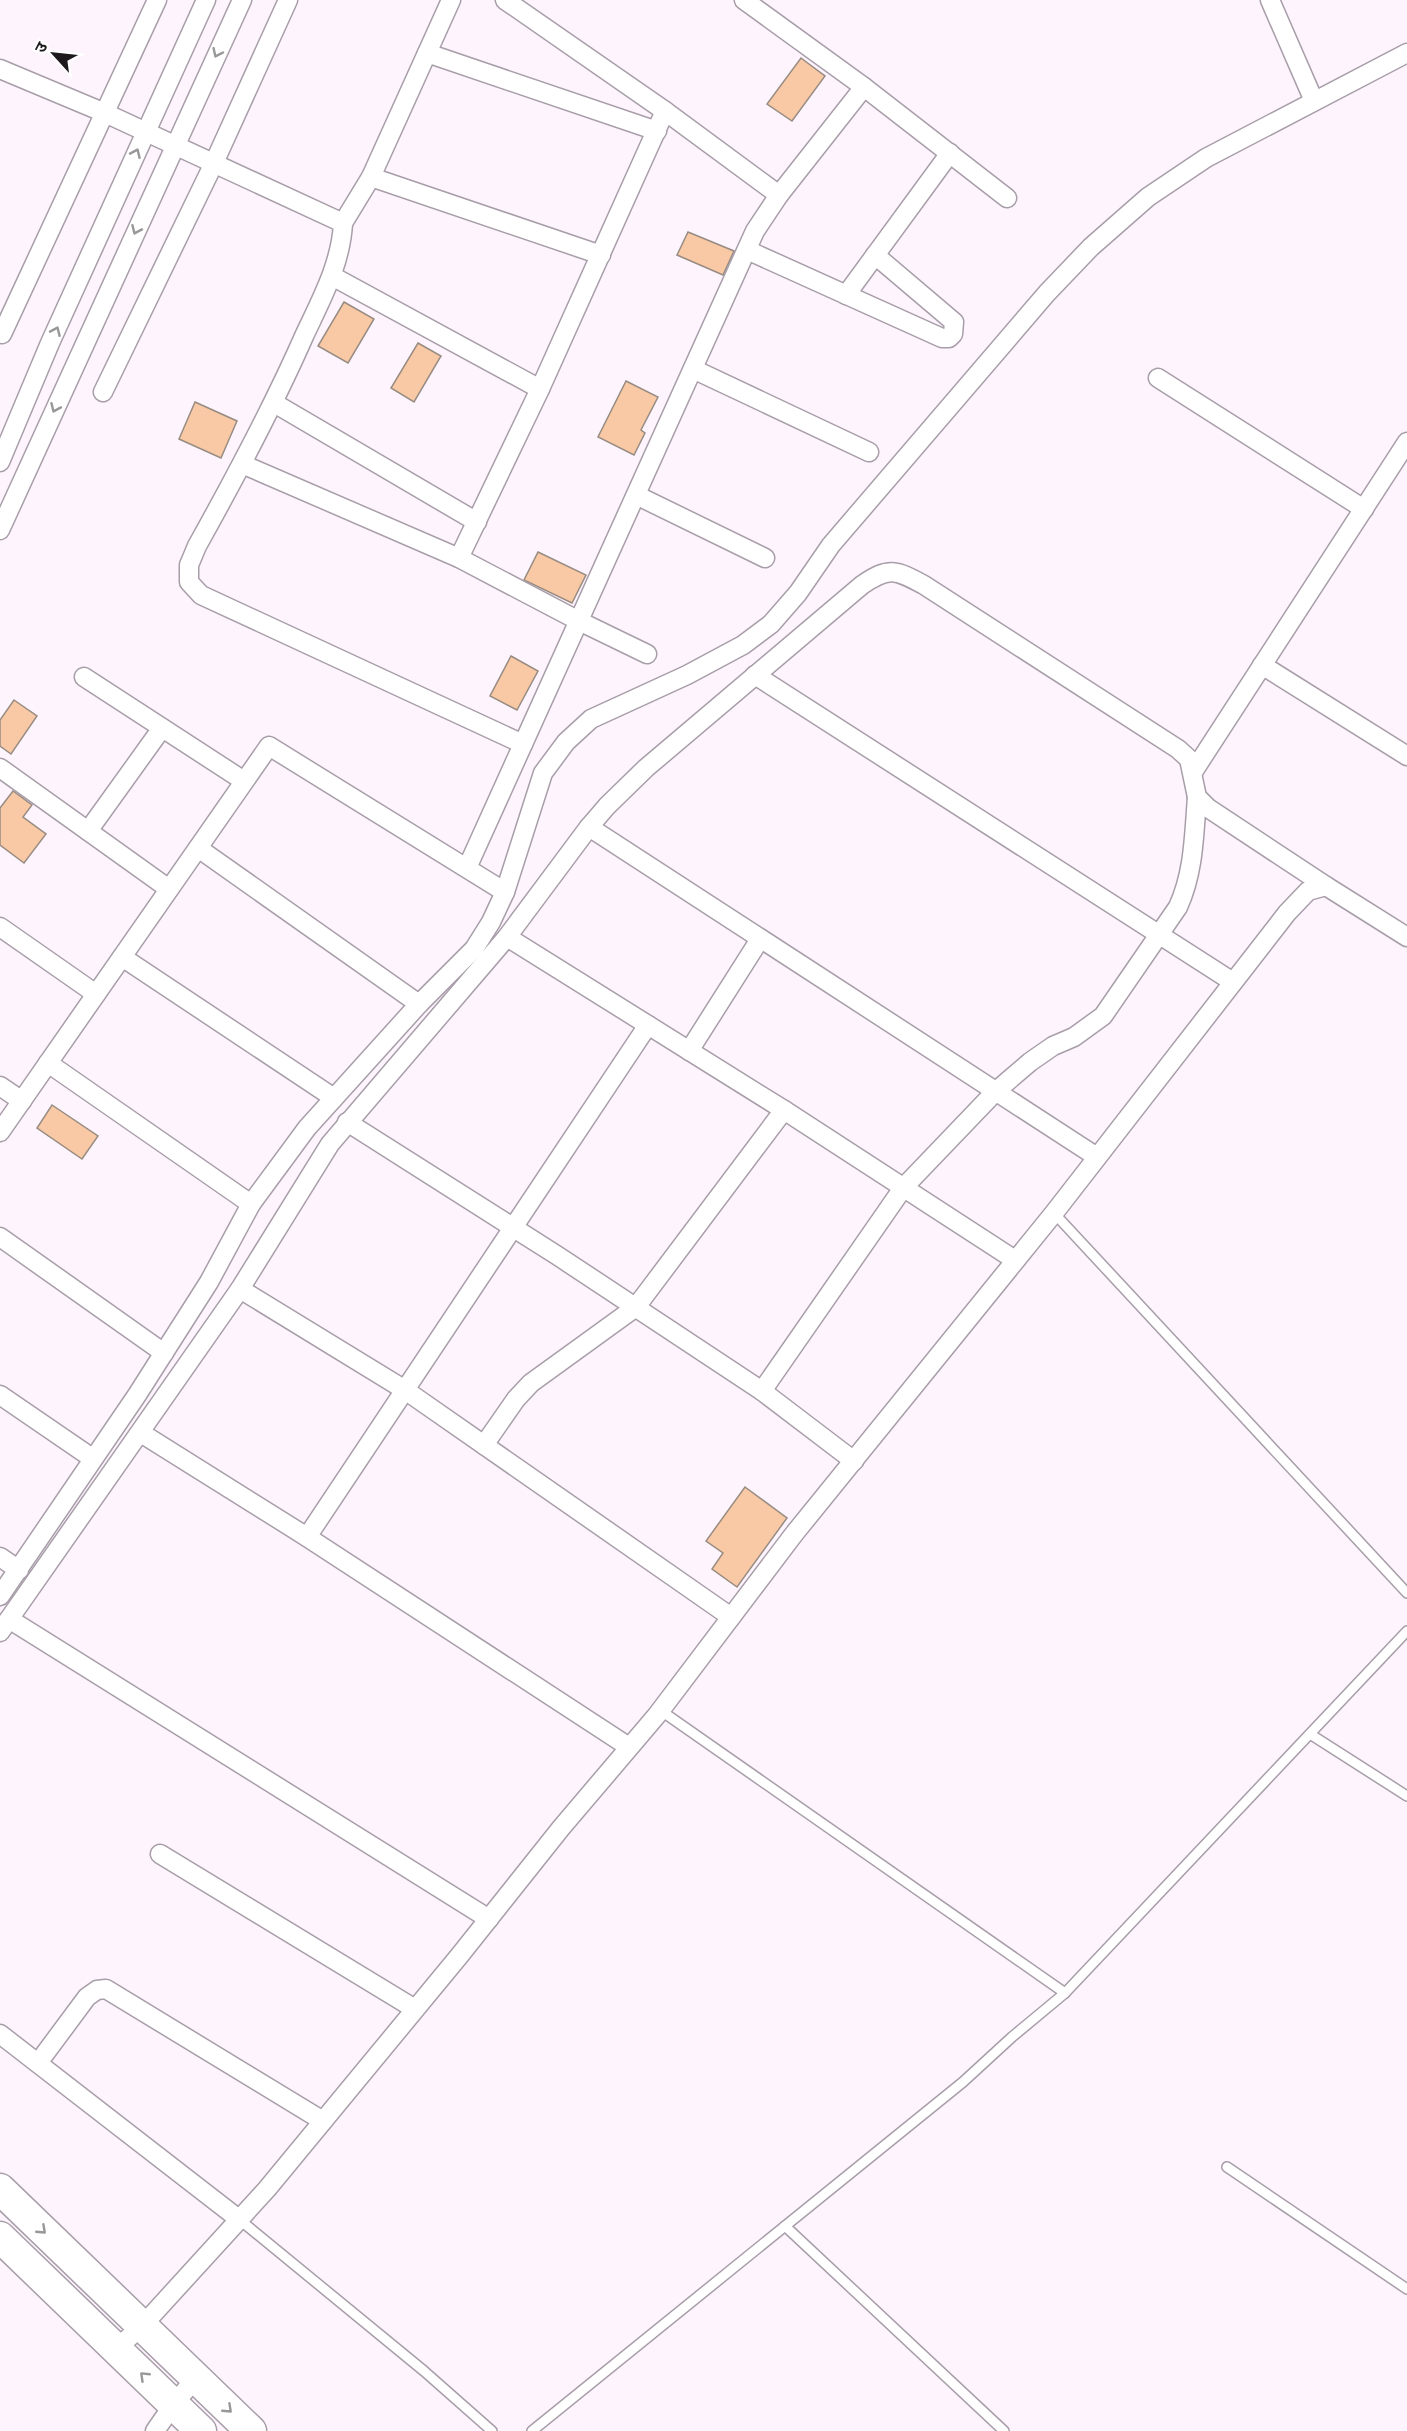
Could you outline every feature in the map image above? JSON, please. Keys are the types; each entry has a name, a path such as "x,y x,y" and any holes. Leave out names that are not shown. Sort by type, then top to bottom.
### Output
{"main road":[{"path":"0,2189 251,2431"},
{"path":"0,2237 201,2431"}],"street":[{"path":"2,334 157,0"},
{"path":"0,462 50,343 206,0"},
{"path":"0,530 242,0"},
{"path":"103,392 214,163 288,0"},
{"path":"451,0 371,177 343,223 342,245 332,276 274,403 197,546 189,565 189,582 201,595 523,744"},
{"path":"506,0 665,111 779,195"},
{"path":"744,0 864,87 1007,198"},
{"path":"1270,0 1314,101"},
{"path":"427,53 657,131"},
{"path":"0,1596 164,1353 209,1282 251,1204 307,1128 419,1004 474,949 491,922 505,892 543,773 566,742 591,719 687,675 743,645 771,624 798,593 831,545 1047,293 1091,248 1148,197 1179,174 1407,53"},
{"path":"0,69 105,113 343,223"},
{"path":"467,868 756,231 779,195 864,87"},
{"path":"459,558 540,389 665,111"},
{"path":"846,295 950,153"},
{"path":"371,177 601,255"},
{"path":"747,250 942,338 949,338 953,334 954,322 875,255"},
{"path":"332,276 540,389"},
{"path":"693,369 869,452"},
{"path":"1158,378 1364,509"},
{"path":"274,403 477,522"},
{"path":"1193,772 1407,441"},
{"path":"242,464 459,558 647,654"},
{"path":"636,495 765,558"},
{"path":"489,1919 4,1626 240,1289 315,1166 347,1122 507,937 589,827 646,768 862,585 879,573 900,572 924,585 1178,749 1189,759 1197,797 1190,878 1178,907 1103,1016 1074,1037 1042,1052 995,1092 903,1188 762,1391"},
{"path":"1262,665 1407,756"},
{"path":"755,675 1233,982"},
{"path":"84,677 244,781"},
{"path":"88,831 162,728"},
{"path":"0,1132 269,746 505,892"},
{"path":"0,768 168,889"},
{"path":"1197,797 1208,808 1407,937"},
{"path":"589,827 1097,1157"},
{"path":"198,848 419,1004"},
{"path":"116,2349 143,2325 240,2220 324,2121 660,1710 794,1534 1054,1213 1294,906 1308,891 1326,886"},
{"path":"0,927 96,994"},
{"path":"507,937 784,1110 1015,1260"},
{"path":"689,1051 760,939"},
{"path":"122,957 334,1098"},
{"path":"308,1538 648,1025"},
{"path":"48,1063 251,1204"},
{"path":"0,1086 22,1101"},
{"path":"484,1445 516,1399 531,1383 636,1307 784,1110"},
{"path":"347,1122 636,1307 762,1391 854,1461"},
{"path":"0,1237 164,1353"},
{"path":"240,1289 405,1390 731,1617"},
{"path":"0,1395 92,1458"},
{"path":"141,1433 308,1538 630,1747"},
{"path":"0,1557 19,1570"},
{"path":"160,1854 415,2009"},
{"path":"38,2063 87,1996 97,1990 106,1989 324,2121"},
{"path":"0,2034 240,2220"},
{"path":"155,2431 195,2379"}],"lane":[{"path":"1054,1213 1407,1593"},
{"path":"532,2431 963,2082 1065,1993 1407,1631"},
{"path":"660,1710 1065,1993"},
{"path":"1310,1734 1407,1796"},
{"path":"1227,2167 1407,2289"},
{"path":"240,2220 424,2371 492,2431"},
{"path":"785,2226 1004,2431"}],"building":[{"path":"801,58 825,76 792,121 767,104"},
{"path":"688,232 734,251 723,275 677,255"},
{"path":"344,302 374,319 348,363 318,346"},
{"path":"418,343 441,356 414,402 391,388"},
{"path":"626,381 658,397 641,430 645,433 634,455 598,437"},
{"path":"195,402 237,421 221,458 179,439"},
{"path":"538,552 586,575 572,603 524,580"},
{"path":"511,656 538,671 517,710 490,696"},
{"path":"14,700 37,716 11,754 0,746 0,720"},
{"path":"13,791 32,805 23,817 46,834 24,863 0,845 0,808"},
{"path":"52,1105 98,1136 82,1159 37,1128"},
{"path":"745,1487 787,1518 737,1587 712,1569 723,1553 706,1541"}]}
